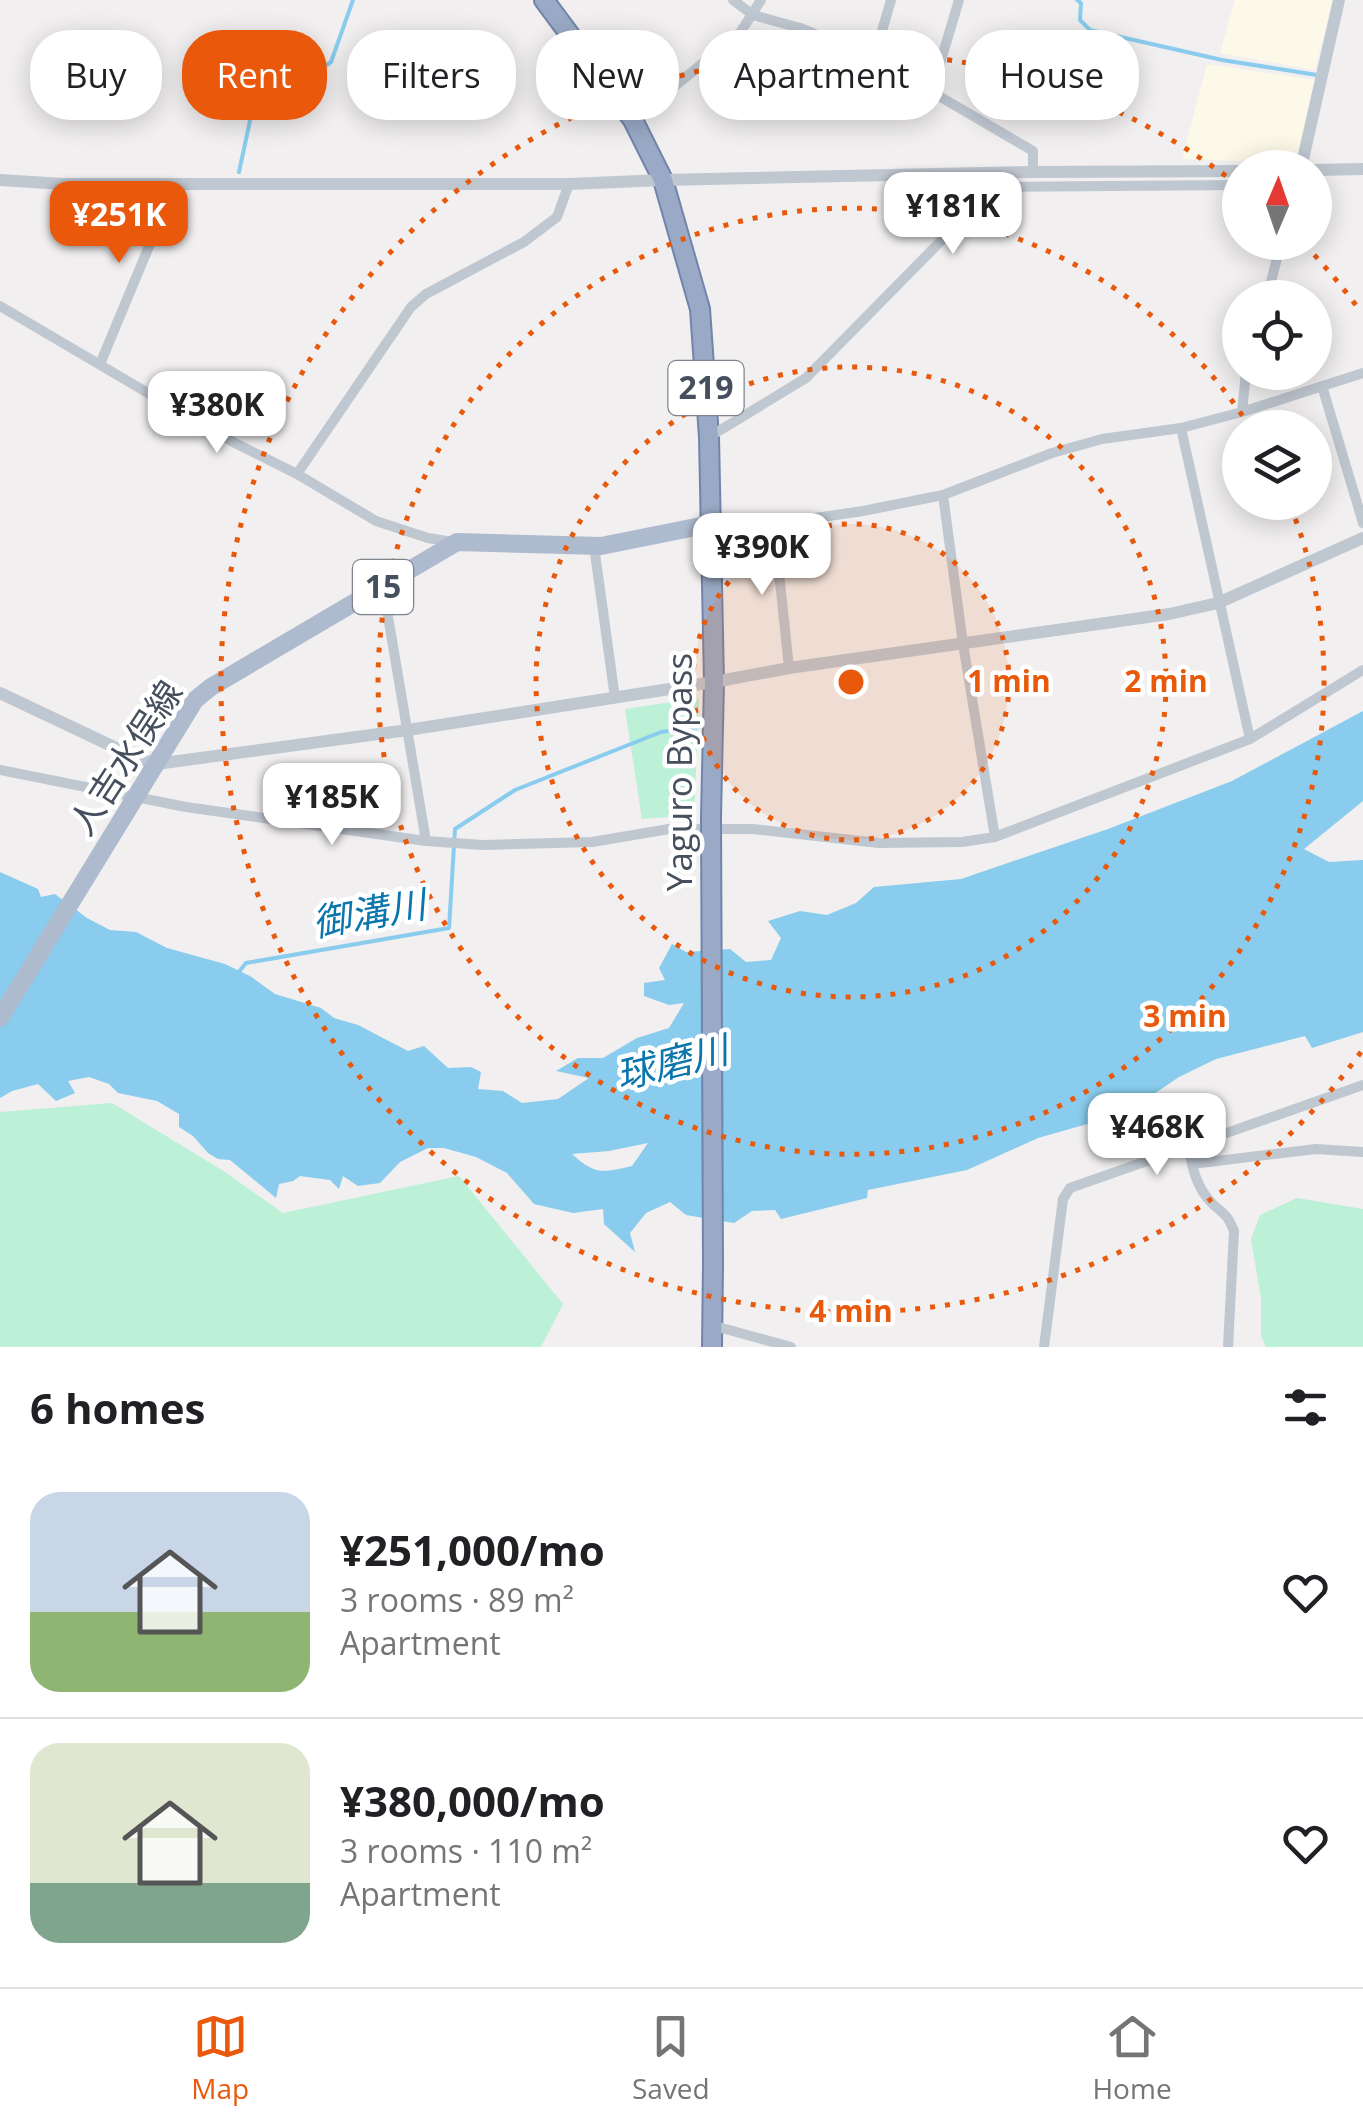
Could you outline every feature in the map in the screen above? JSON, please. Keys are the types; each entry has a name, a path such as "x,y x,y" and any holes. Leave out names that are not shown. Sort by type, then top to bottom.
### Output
{"highway":[{"name":"Yaguro Bypass","path":"544,0 566,30"},
{"name":"Yaguro Bypass","path":"634,120 663,180 700,308 709,437 714,682 712,1347"}],"main road":[{"name":"15","path":"457,542 594,546 711,524"},
{"name":"人吉水俣線","path":"0,1018 195,700 457,542"}],"street":[{"path":"733,0 753,15 805,30"},
{"path":"679,83 740,33 761,0"},
{"path":"882,30 891,0"},
{"path":"945,52 959,0"},
{"path":"1304,150 1338,0"},
{"path":"945,99 1032,150 1033,172"},
{"path":"1332,170 1363,169"},
{"path":"0,180 63,184 568,184 1222,170"},
{"path":"100,364 175,184"},
{"path":"297,474 412,307 426,294 524,242 557,217 568,184"},
{"path":"709,437 806,378 994,186 1222,185"},
{"path":"0,306 376,522 428,538 457,542"},
{"path":"1332,383 1363,373"},
{"path":"1248,410 1310,390"},
{"path":"1323,390 1363,523"},
{"path":"711,524 774,524 943,495 1052,453 1102,439 1181,428 1222,417"},
{"path":"1181,428 1250,738"},
{"path":"943,495 995,837"},
{"path":"774,524 789,668"},
{"path":"0,693 156,764 408,730 789,668 1169,614 1218,603 1363,538"},
{"path":"594,546 615,698"},
{"path":"383,587 426,840"},
{"path":"0,770 135,801 482,845 592,842 669,829 753,828 880,843 962,842 995,837 1250,738 1363,670"},
{"path":"1044,1347 1063,1199 1070,1188 1363,1086"},
{"path":"1188,1146 1195,1178 1208,1199 1227,1215 1234,1232 1228,1347"},
{"path":"1192,1164 1316,1149 1363,1152"},
{"path":"712,1325 791,1347"}],"shaded area":[{"path":"1235,0 1333,0 1315,70 1220,53"},
{"path":"1207,64 1315,80 1299,150 1222,150 1222,160 1182,159"}],"green space":[{"path":"699,698 694,815 642,819 625,709"},
{"path":"112,1103 225,1172 283,1213 459,1176 563,1304 541,1347 0,1347 0,1112"},
{"path":"1297,1198 1363,1209 1363,1347 1266,1347 1261,1336 1261,1298 1251,1239 1260,1215"}],"water":[{"name":"球磨川","path":"1363,711 1363,801 1304,849 1329,862 1363,860 1363,1032 1312,1048 1305,1036 1216,1059 1179,1077 1126,1113 1038,1138 967,1170 868,1190 867,1198 781,1219 775,1210 752,1211 734,1223 686,1215 670,1202 646,1213 630,1233 635,1252 604,1224 603,1209 573,1213 534,1204 507,1173 476,1157 444,1148 428,1148 400,1162 380,1183 358,1186 343,1176 339,1189 330,1180 300,1176 279,1184 276,1198 230,1160 208,1153 179,1127 179,1114 157,1101 118,1093 109,1084 89,1077 68,1081 75,1093 56,1101 38,1084 0,1098 0,872 38,889 41,897 55,894 110,930 136,932 167,948 225,964 275,994 321,1008 334,1018 358,1025 408,1051 424,1046 448,1068 471,1067 481,1072 478,1089 503,1091 522,1103 558,1099 589,1078 556,1071 578,1058 603,1058 637,1038 669,1028 684,1003 669,1005 644,996 644,983 665,980 659,968 672,944 686,952 730,949 746,962 771,960 781,938 768,921 800,911 827,915 856,903 874,887 961,879 1232,781","holes":["648,1143 632,1166 599,1170 572,1154"]}],"waterway":[{"path":"239,172 257,88 310,77 331,62 353,0"},
{"path":"1077,0 1081,3 1080,20 1090,30 1222,60 1317,75"},
{"name":"御溝川","path":"238,973 246,963 449,928 455,829 515,790 661,732 699,727"}]}
